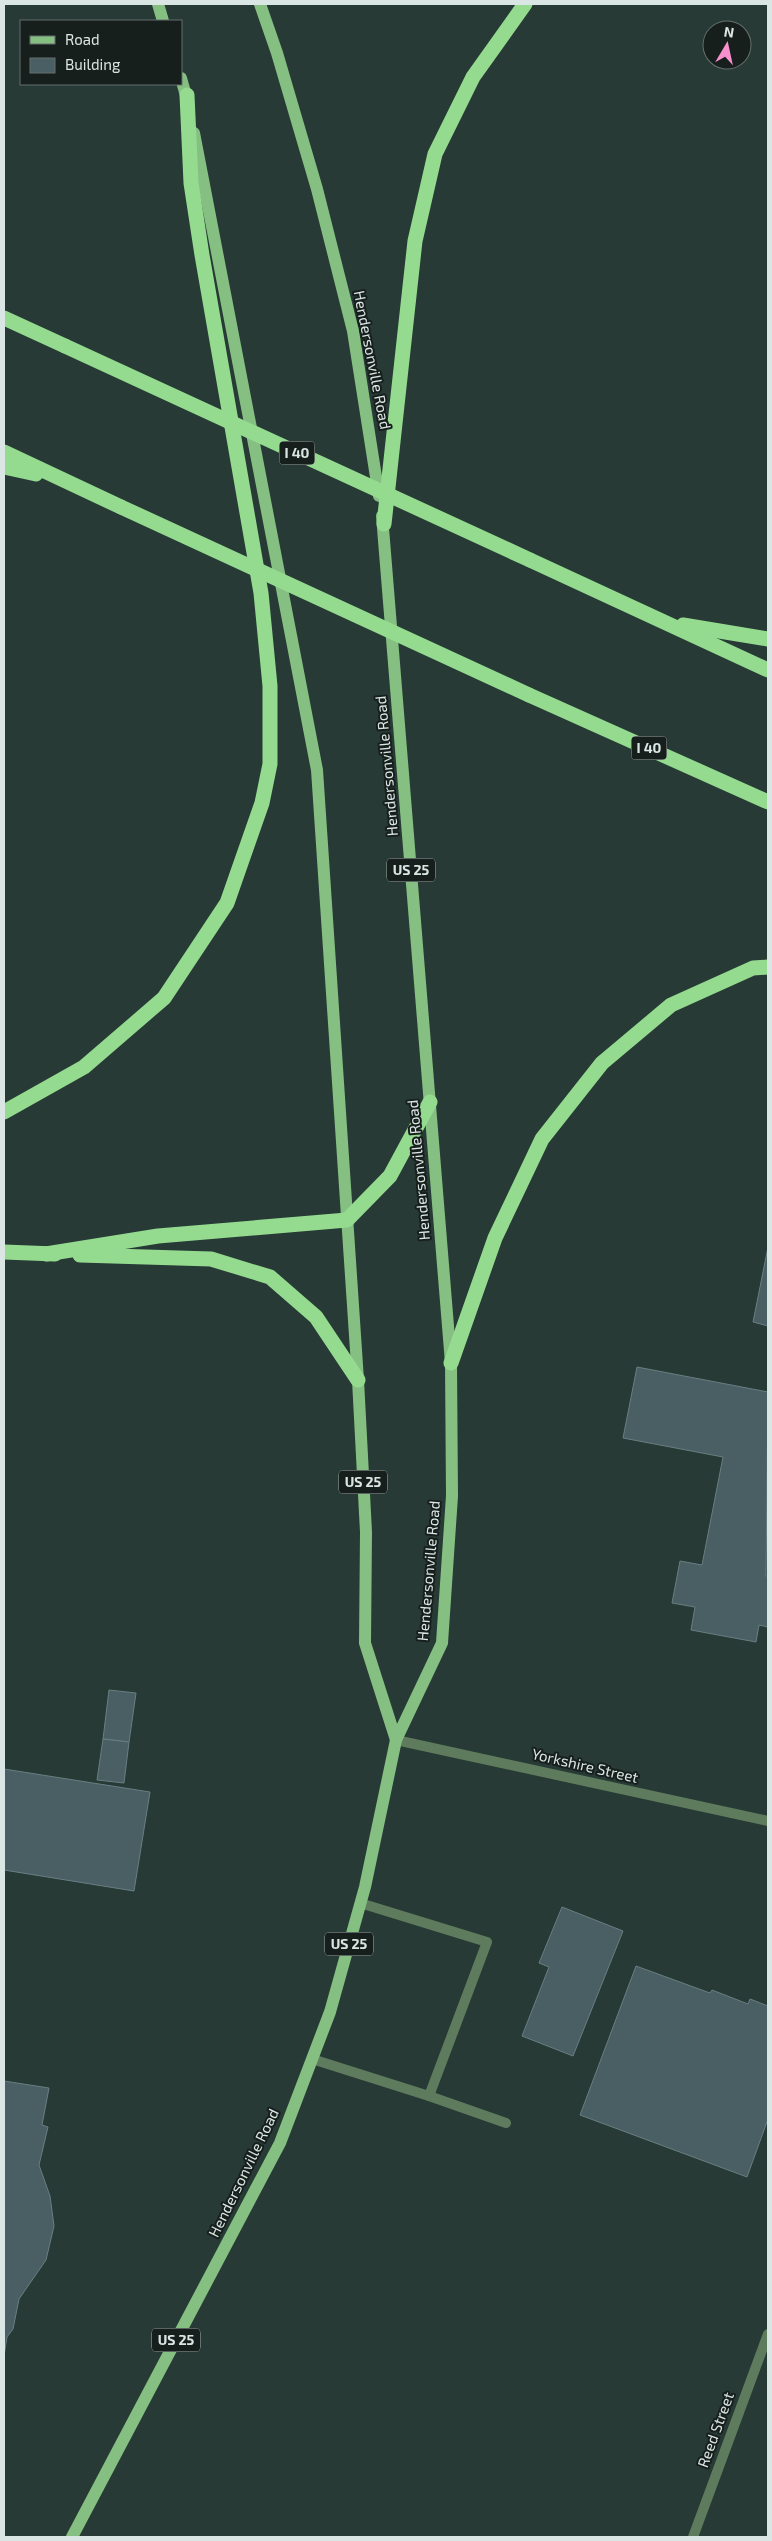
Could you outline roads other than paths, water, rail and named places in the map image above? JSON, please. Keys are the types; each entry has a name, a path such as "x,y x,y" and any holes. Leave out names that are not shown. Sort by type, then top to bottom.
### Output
{"highway":[{"path":"384,524 415,241 435,154 473,77 525,4"},
{"path":"4,1112 84,1067 164,998 227,903 262,803 270,764 270,686 261,593 200,246 191,183 187,95"},
{"name":"I 40","path":"4,318 768,670"},
{"name":"I 40","path":"4,452 529,695 768,802"},
{"path":"4,467 65,481"},
{"path":"666,622 768,639"},
{"path":"452,1362 495,1238 542,1139 602,1063 671,1005 753,968 768,967"},
{"path":"46,1254 158,1236 347,1220 390,1176 430,1102"},
{"path":"4,1252 211,1259 270,1276 316,1316 358,1380"}],"main road":[{"path":"158,4 163,20"},
{"name":"Hendersonville Road","path":"72,2537 280,2143 330,2012 360,1902 396,1740 442,1643 452,1496 452,1362 384,524 353,331 317,189 277,53 260,4"},
{"name":"US 25","path":"182,81 187,95 317,770 358,1380 366,1532 365,1643 396,1740"}],"street":[{"name":"Yorkshire Street","path":"396,1740 768,1821"},
{"path":"360,1902 487,1942 429,2096"},
{"path":"312,2059 429,2096 506,2123"},
{"name":"Reed Street","path":"693,2537 768,2334"}]}
